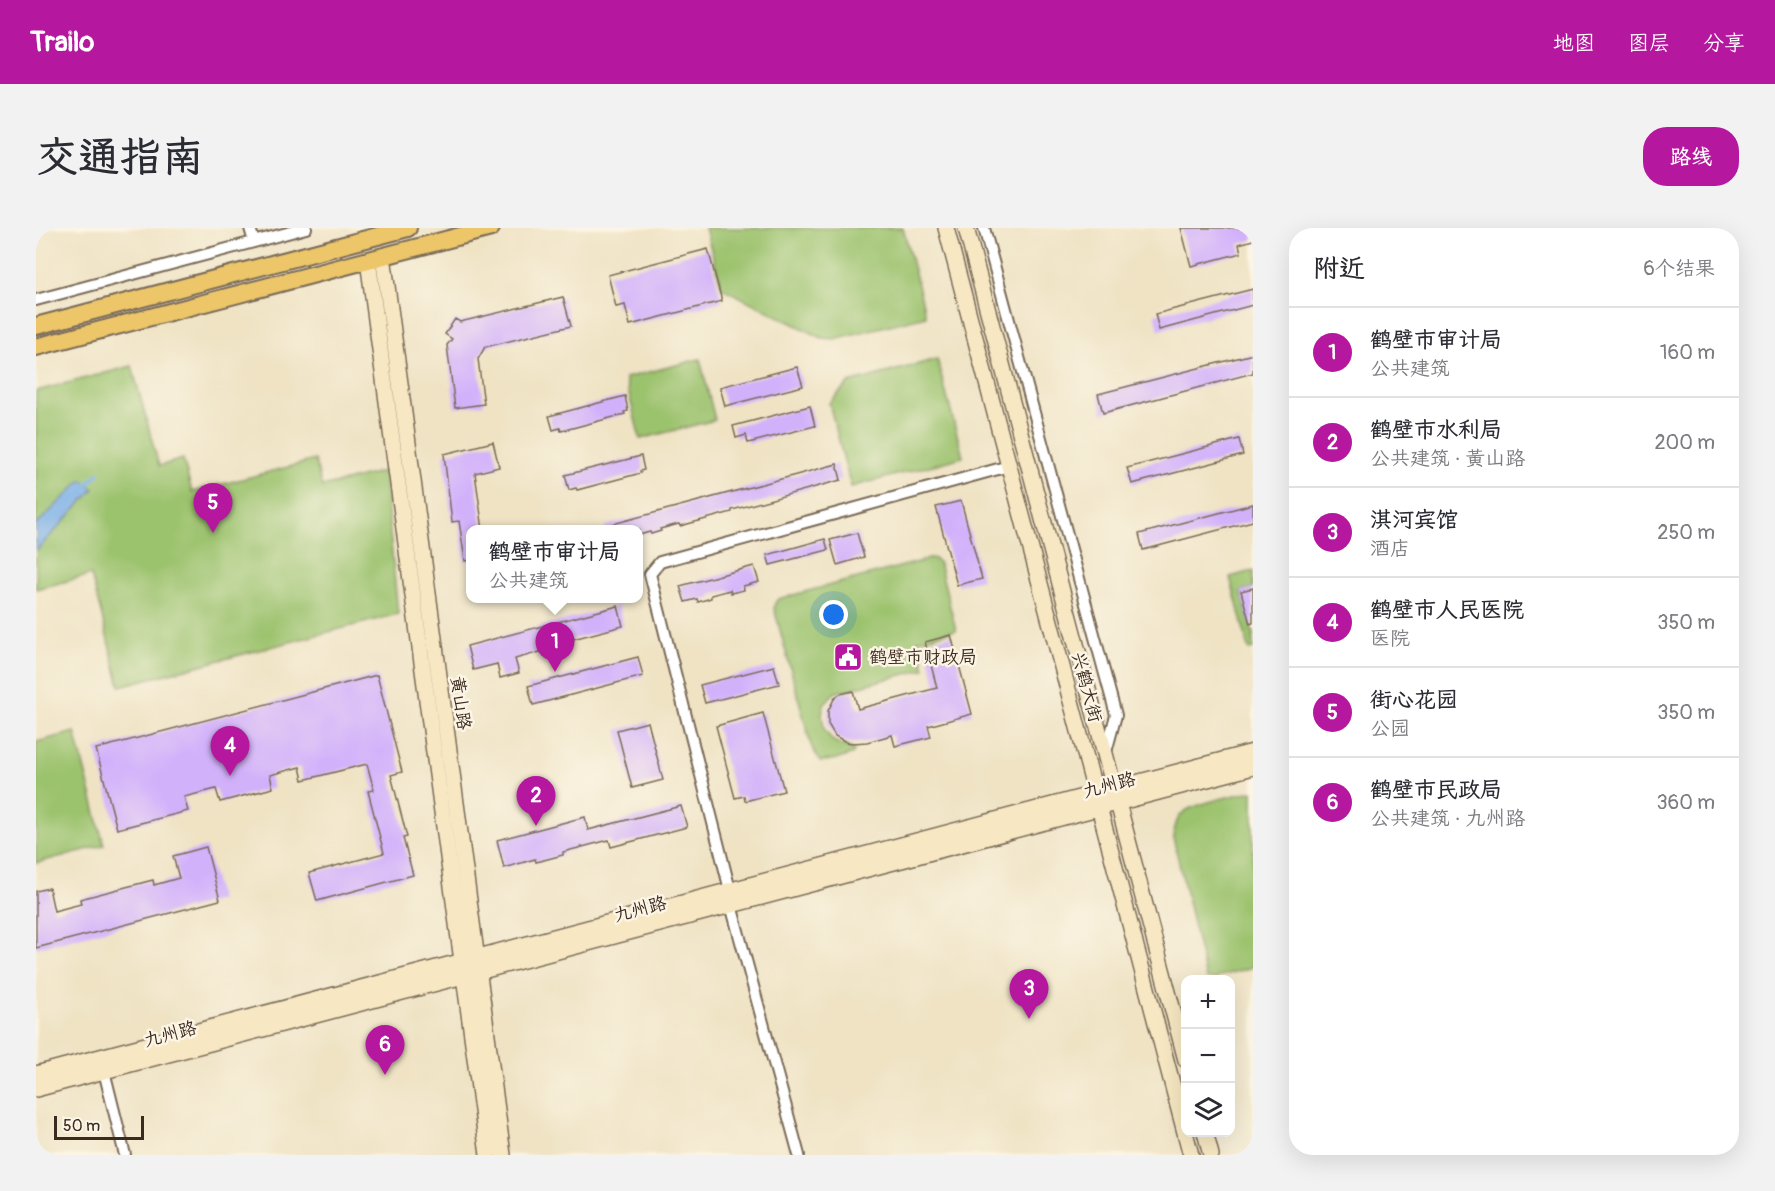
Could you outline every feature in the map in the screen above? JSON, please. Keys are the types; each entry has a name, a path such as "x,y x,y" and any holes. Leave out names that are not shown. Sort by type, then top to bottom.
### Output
{"main road":[{"path":"36,326 408,228"},
{"path":"36,347 491,228"}],"street":[{"path":"250,228 254,242"},
{"path":"36,300 306,228"},
{"name":"兴鹤大街","path":"946,228 1191,1155"},
{"name":"兴鹤大街","path":"966,228 1181,1045"},
{"path":"984,228 1116,715 1105,758"},
{"name":"黄山路","path":"375,258 470,967 488,1155"},
{"path":"799,1155 731,898 650,573 660,562 1009,466"},
{"name":"九州路","path":"36,1074 470,967 731,898 1115,796 1253,752"},
{"name":"九州路","path":"1115,796 1253,767"},
{"name":"黄山路","path":"470,967 503,1155"},
{"name":"九州路","path":"36,1089 470,967"},
{"path":"104,1071 125,1155"},
{"path":"1206,1137 1211,1155"}],"green space":[{"path":"705,228 903,228 926,316 834,339 822,338 722,288"},
{"path":"700,359 715,420 640,439 625,378"},
{"path":"937,359 963,457 851,487 829,403 849,383"},
{"path":"132,366 159,466 183,459 192,492 315,460 322,487 384,471 398,614 120,686 91,575 36,589 36,391"},
{"path":"933,558 939,563 956,630 918,640 925,669 834,693 824,704 822,714 824,729 833,741 854,750 853,754 842,758 820,762 811,745 774,608 775,603 778,599"},
{"path":"1253,571 1253,588 1241,591 1253,631 1253,649 1249,650 1230,577"},
{"path":"75,732 104,845 36,863 36,742"},
{"path":"1253,791 1253,967 1224,975 1205,975 1173,837 1181,814 1206,802"}],"water":[{"path":"82,480 94,489 36,551 36,525"}],"building":[{"path":"1181,228 1253,228 1253,240 1239,244 1241,253 1191,266"},
{"path":"708,249 722,301 630,325 625,305 616,307 608,275"},
{"path":"1253,289 1253,305 1159,330 1155,314"},
{"path":"563,297 571,326 485,347 478,359 484,404 455,408 447,345 452,339 445,334 455,319 460,322"},
{"path":"1253,354 1253,373 1103,413 1098,394"},
{"path":"797,367 803,386 725,406 720,387"},
{"path":"625,396 628,411 624,412 625,414 561,431 560,428 553,430 549,416"},
{"path":"810,406 815,426 748,443 746,435 736,438 733,426"},
{"path":"1239,439 1243,455 1132,484 1127,468"},
{"path":"493,442 499,467 475,473 482,525 466,525 466,561 459,521 452,522 444,454"},
{"path":"641,456 644,470 640,471 641,473 577,490 576,488 569,490 565,475"},
{"path":"837,464 841,480 732,510 732,512 660,529 661,531 651,534 650,532 643,534 643,525 609,525"},
{"path":"961,501 982,579 957,585 936,507"},
{"path":"1253,504 1253,521 1143,550 1139,534"},
{"path":"857,533 864,557 837,565 830,540"},
{"path":"825,539 828,550 770,565 767,555"},
{"path":"754,566 759,582 743,586 744,590 731,593 730,590 711,595 711,598 698,602 697,599 685,602 680,586"},
{"path":"1253,588 1253,623 1250,624 1241,591"},
{"path":"618,606 623,626 546,646 547,650 515,659 519,673 500,678 497,664 473,670 467,646"},
{"path":"951,635 972,714 928,726 931,737 895,746 892,735 867,742 853,743 835,736 828,724 828,711 834,699 840,694 853,691 858,709 937,688 925,642"},
{"path":"638,657 643,676 533,705 528,686"},
{"path":"774,666 779,684 705,703 700,685"},
{"path":"377,675 402,772 391,775 407,837 403,838 413,875 317,901 309,873 384,853 368,791 374,790 367,764 303,780 300,767 270,775 273,788 220,802 216,789 184,797 188,811 117,829 96,749"},
{"path":"763,713 784,791 745,801 744,796 735,798 716,726"},
{"path":"648,722 663,780 632,788 617,730"},
{"path":"681,806 687,827 611,847 609,840 563,852 563,855 536,862 535,859 504,868 497,840 585,817 588,830"},
{"path":"206,847 220,900 36,948 36,891 49,888 54,911 81,904 80,899 153,880 154,885 179,878 173,856"}],"waterway":[{"path":"84,488 99,473"}],"place":[{"name":"街心花园","path":"213,533"},
{"name":"鹤壁市财政局","path":"848,657"},
{"name":"鹤壁市审计局","path":"555,672"},
{"name":"鹤壁市人民医院","path":"230,776"},
{"name":"鹤壁市水利局","path":"536,826"},
{"name":"淇河宾馆","path":"1029,1019"},
{"name":"鹤壁市民政局","path":"385,1075"}]}
